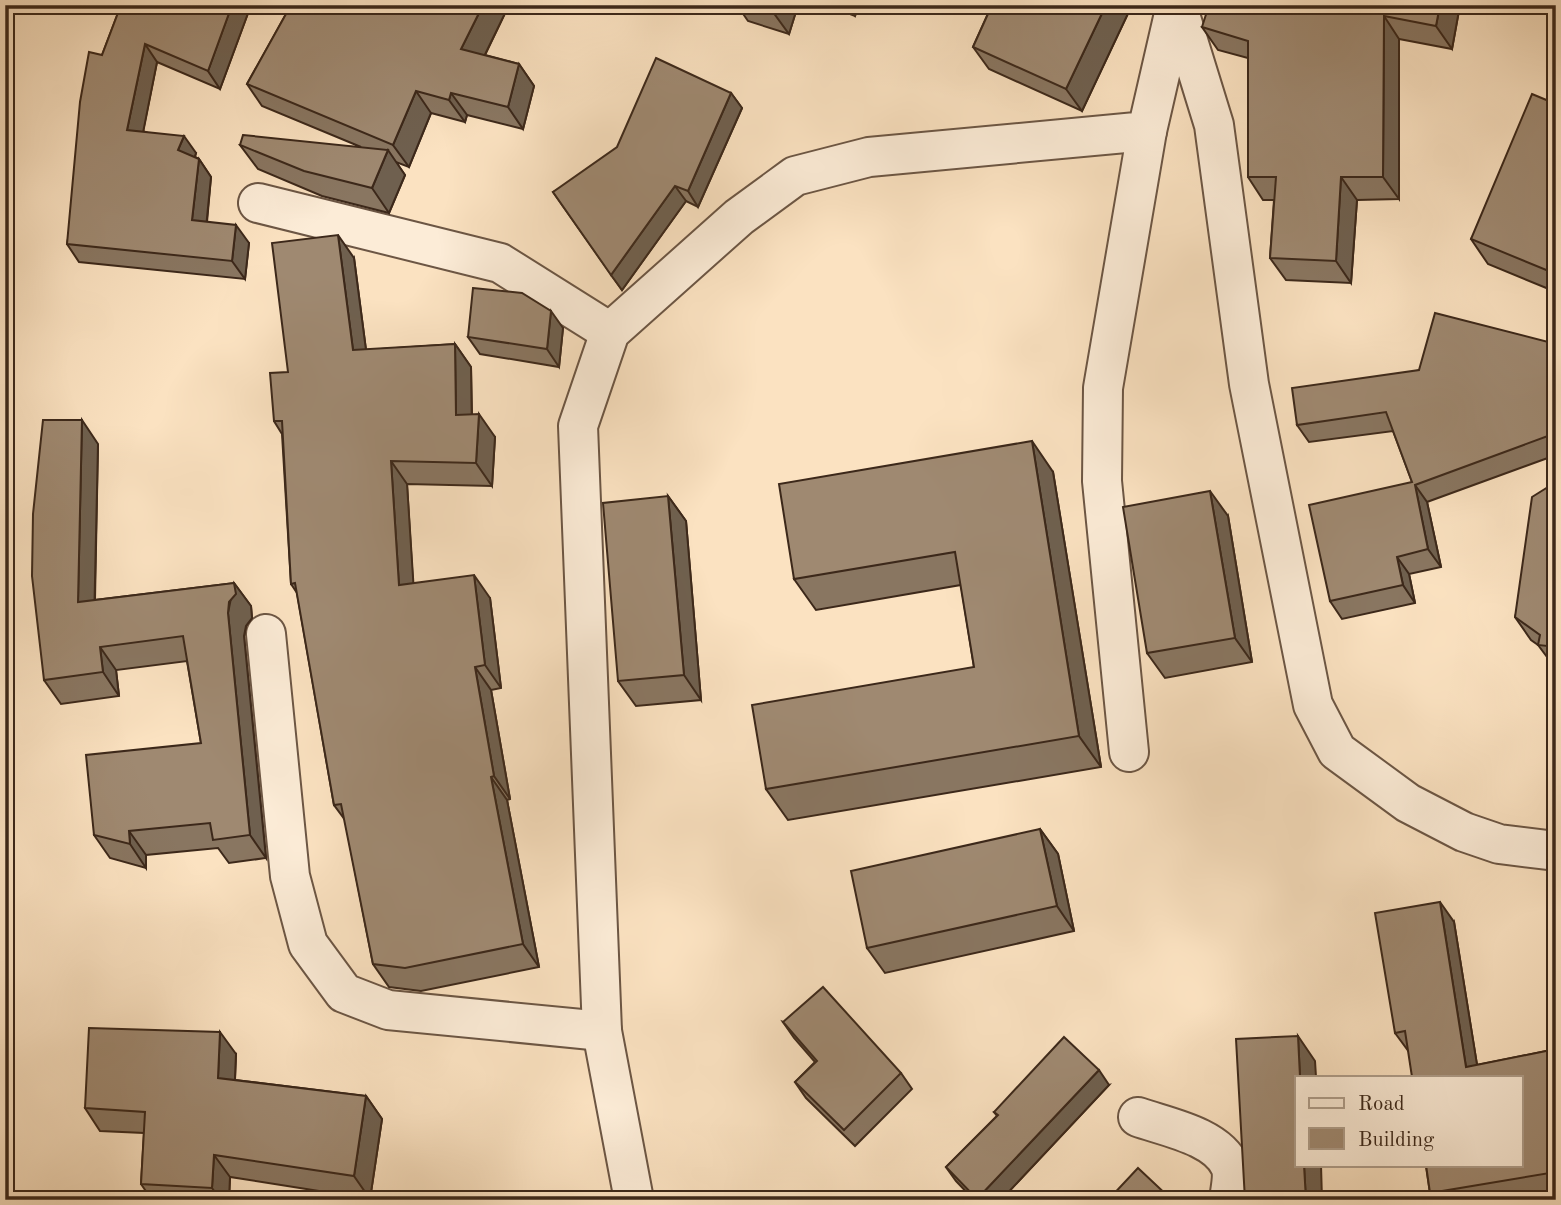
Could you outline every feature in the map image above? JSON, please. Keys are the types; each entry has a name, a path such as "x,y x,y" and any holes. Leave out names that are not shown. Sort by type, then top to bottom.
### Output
{"street":[{"path":"1129,752 1102,481 1103,388 1147,131 1176,5"},
{"path":"1176,5 1214,125 1249,384 1313,705 1337,751 1408,803 1464,832 1499,844 1556,851"},
{"path":"634,1200 602,1031 578,426 610,332 739,217 795,176 869,157 1147,131"},
{"path":"258,203 500,263 610,332"},
{"path":"266,634 290,876 308,944 344,993 388,1010 602,1031"},
{"path":"1138,1117 1199,1139 1219,1152 1231,1168 1229,1200"}],"building":[{"path":"121,5 232,5 208,71 145,44 127,130 184,136 178,150 199,159 192,220 236,225 232,261 67,244 80,102 89,52 102,55"},
{"path":"291,5 483,5 461,49 519,64 508,107 451,93 449,100 416,91 393,145 247,84"},
{"path":"753,5 775,5 773,12"},
{"path":"992,5 1106,5 1066,89 973,47"},
{"path":"1209,5 1440,5 1436,26 1384,16 1383,177 1341,177 1336,261 1270,258 1276,177 1248,177 1248,41 1202,27"},
{"path":"656,58 731,93 688,191 675,186 611,275 553,192 617,147"},
{"path":"1532,94 1556,104 1556,274 1471,239"},
{"path":"243,135 388,150 372,188 304,171 240,145"},
{"path":"338,235 353,350 455,344 456,415 479,414 476,463 391,461 399,585 474,575 485,665 475,667 494,776 491,777 523,944 405,968 373,964 341,804 334,805 295,583 291,584 282,421 274,421 270,373 288,372 272,243"},
{"path":"473,288 522,293 551,311 547,349 468,337"},
{"path":"1435,313 1556,344 1556,433 1415,485 1428,549 1397,557 1403,585 1330,601 1309,505 1412,482 1386,412 1297,425 1292,388 1419,370"},
{"path":"43,420 82,420 78,602 234,583 236,594 229,602 228,613 250,835 213,840 210,823 129,831 130,844 94,835 86,755 201,743 183,636 100,647 103,672 44,680 32,576 33,514"},
{"path":"1032,441 1079,736 766,789 752,705 974,667 955,552 794,579 779,484"},
{"path":"1556,482 1556,647 1538,645 1540,635 1515,617 1532,497"},
{"path":"1210,491 1235,638 1147,653 1123,507"},
{"path":"668,496 684,675 618,681 603,503"},
{"path":"1040,829 1057,906 867,948 851,871"},
{"path":"1440,902 1466,1067 1556,1049 1556,1172 1430,1193 1426,1166 1522,1166 1522,1076 1412,1076 1405,1031 1395,1033 1375,913"},
{"path":"823,987 901,1073 844,1130 795,1082 817,1061 783,1022"},
{"path":"89,1028 220,1032 218,1078 366,1096 354,1176 214,1155 212,1188 141,1184 145,1112 85,1108"},
{"path":"1298,1036 1300,1076 1295,1076 1295,1166 1304,1166 1306,1200 1245,1200 1236,1039"},
{"path":"1064,1037 1099,1070 977,1199 946,1167 998,1115 994,1112"},
{"path":"1138,1168 1171,1199 1108,1200"},
{"path":"521,1195 522,1200 490,1200"}]}
